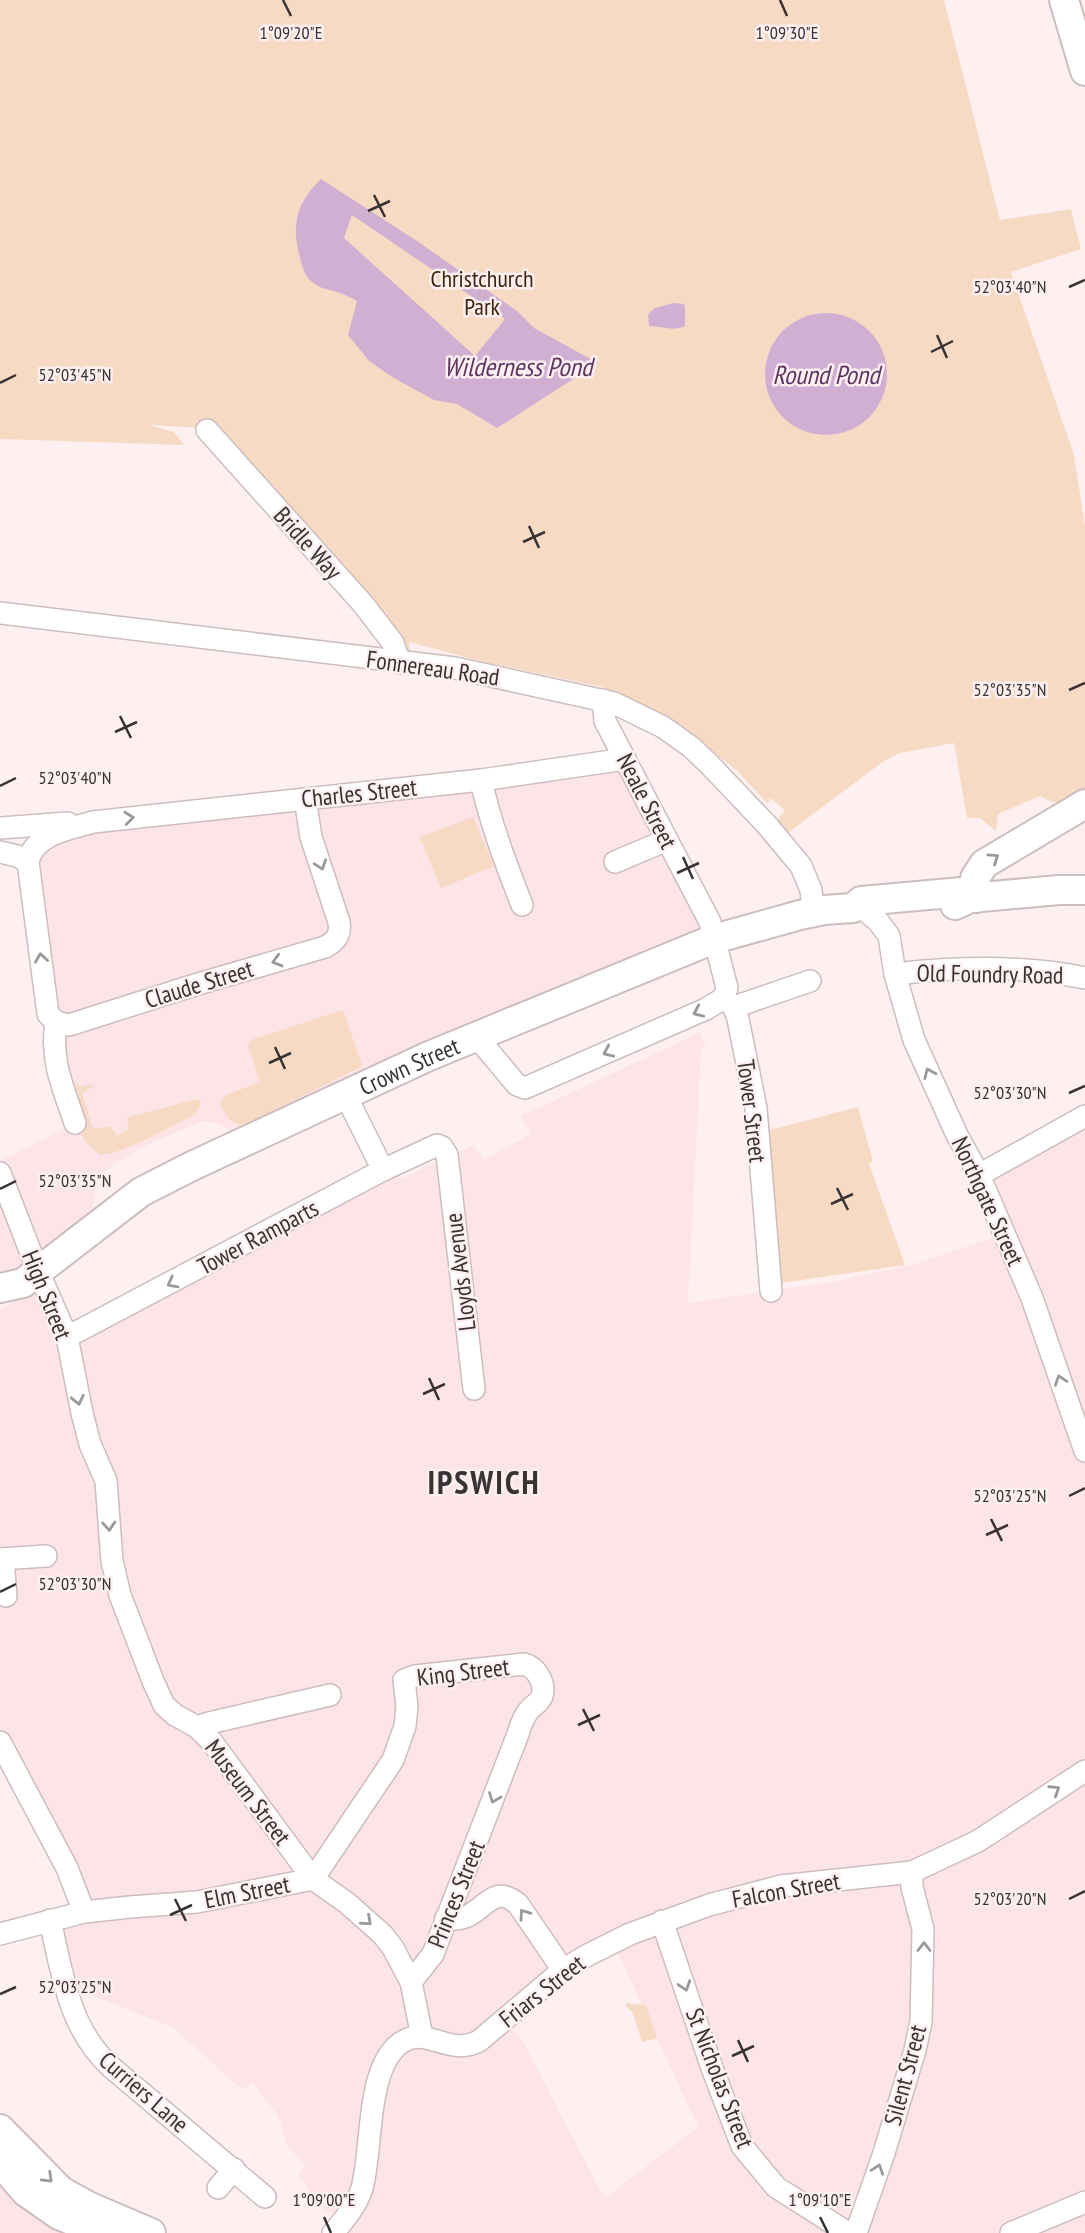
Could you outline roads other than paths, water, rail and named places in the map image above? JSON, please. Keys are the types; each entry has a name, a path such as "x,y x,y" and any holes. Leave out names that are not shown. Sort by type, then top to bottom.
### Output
{"main road":[{"path":"1064,0 1085,71"},
{"path":"973,898 975,878 984,864 1085,804"},
{"name":"Crown Street","path":"0,1311 15,1301 20,1281 141,1192 345,1094 476,1036 714,939 740,930 838,910 861,901 962,892 973,898 1085,890"},
{"path":"0,2129 61,2191 90,2207 152,2233"},
{"path":"0,2162 26,2192 59,2215 103,2233"}],"street":[{"name":"Bridle Way","path":"207,430 363,604 393,643 400,663"},
{"name":"Fonnereau Road","path":"0,613 469,671 603,700 627,708 663,727 691,747 766,824 801,866 822,884 838,910"},
{"name":"Neale Street","path":"603,700 605,721 709,922 714,939"},
{"name":"Charles Street","path":"0,828 93,822 481,780 625,760"},
{"path":"481,780 485,800 522,905"},
{"name":"Claude Street","path":"56,1022 69,1025 325,947 335,941 340,922 311,837 305,799"},
{"name":"Charles Street","path":"28,862 30,855 45,839 55,833 93,822"},
{"path":"615,862 667,840"},
{"path":"0,852 28,862 48,1014 56,1022 53,1046 55,1060 75,1123"},
{"name":"Northgate Street","path":"838,910 878,921 889,936 895,974 914,1040 957,1135 979,1175 1032,1298 1085,1451"},
{"name":"Tower Street","path":"714,939 729,1003 738,1019 756,1108 771,1291"},
{"name":"Old Foundry Road","path":"895,974 942,968 1049,972 1085,978"},
{"path":"476,1036 517,1084 525,1088 706,1009 810,981"},
{"path":"345,1094 383,1170"},
{"path":"979,1175 1085,1116"},
{"name":"Tower Ramparts","path":"67,1337 383,1170 437,1145 442,1147 447,1155"},
{"name":"Lloyds Avenue","path":"447,1155 474,1389"},
{"name":"High Street","path":"0,1173 20,1281 67,1337 82,1413 90,1444 98,1460"},
{"name":"Museum Street","path":"98,1460 106,1481 112,1562 124,1606 164,1705 175,1715 197,1727 212,1742 313,1880 347,1903 383,1936 411,1982"},
{"path":"6,1596 1,1559 46,1556"},
{"name":"King Street","path":"404,1680 411,1676 524,1664 537,1673 543,1695"},
{"name":"Elm Street","path":"0,1934 84,1912 197,1902 313,1880 393,1760 405,1726 407,1706 404,1680"},
{"path":"197,1727 330,1695"},
{"name":"Princes Street","path":"411,1982 433,1955 521,1725 527,1712 543,1695"},
{"path":"0,1742 67,1868 84,1912"},
{"name":"Falcon Street","path":"662,1921 781,1886 912,1872 978,1841 1085,1770"},
{"name":"Silent Street","path":"856,2233 884,2153 921,2022 923,1929 912,1887 912,1872"},
{"path":"446,1918 463,1918 479,1910 493,1897 509,1897 517,1904 564,1970"},
{"name":"Curriers Lane","path":"50,1920 72,2007 79,2027 94,2050 265,2197"},
{"name":"Friars Street","path":"422,2037 457,2047 471,2046 564,1970 613,1942 662,1921"},
{"name":"St Nicholas Street","path":"662,1921 712,2068 736,2132 748,2155 776,2187 848,2233"},
{"path":"333,2233 362,2187 373,2101 386,2059 406,2039 422,2037 411,1982"},
{"path":"218,2188 234,2169"},
{"path":"1011,2233 1085,2202"}],"water":[{"name":"Wilderness Pond","path":"321,179 417,241 517,311 534,328 598,363 497,428 457,404 434,400 392,377 369,361 348,335 357,301 318,286 304,271 297,246 296,225 301,206","holes":["352,215 505,319 475,356 344,238"]},
{"path":"673,303 684,304 685,326 672,329 649,326 648,314 655,308"},
{"name":"Round Pond","path":"826,313 849,318 869,331 882,351 887,374 882,397 869,417 849,430 826,435 803,430 783,417 770,397 765,374 770,351 783,331 803,318"}],"district":[{"name":"IPSWICH","path":"484,1482"}],"park label":[{"name":"Christchurch Park","path":"482,292"}]}
